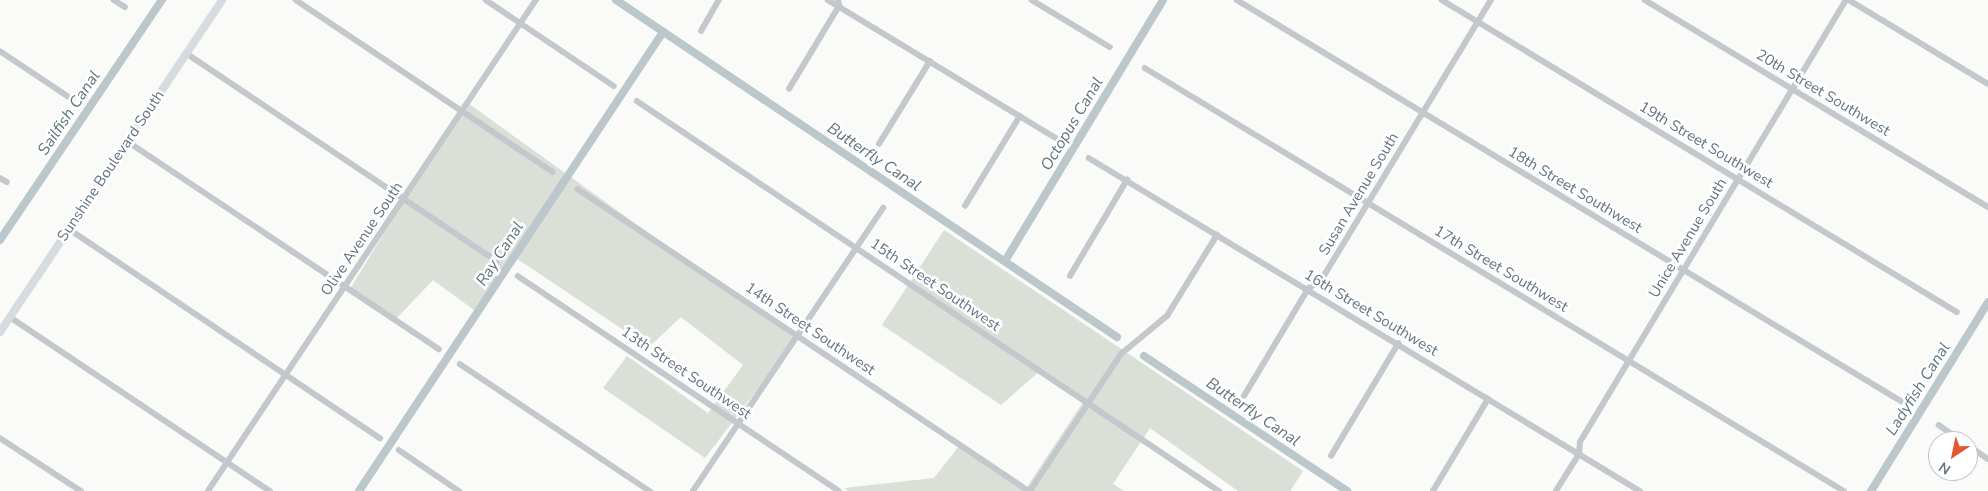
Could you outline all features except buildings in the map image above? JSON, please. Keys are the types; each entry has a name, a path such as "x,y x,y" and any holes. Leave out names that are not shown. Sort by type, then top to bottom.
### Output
{"street":[{"path":"114,0 125,7"},
{"name":"Sunshine Boulevard South","path":"0,332 222,0"},
{"path":"296,0 554,172"},
{"path":"486,0 614,86"},
{"name":"Olive Avenue South","path":"208,491 536,0"},
{"path":"701,32 719,0"},
{"path":"828,0 838,3 1056,138"},
{"path":"1032,0 1110,47"},
{"name":"18th Street Southwest","path":"1237,0 1901,401"},
{"name":"19th Street Southwest","path":"1442,0 1957,312"},
{"name":"Susan Avenue South","path":"1244,396 1308,289 1322,279 1491,0"},
{"name":"20th Street Southwest","path":"1645,0 1988,207"},
{"path":"1848,0 1988,84"},
{"name":"Unice Avenue South","path":"1556,491 1579,454 1580,442 1628,360 1848,0"},
{"path":"788,90 838,3"},
{"path":"0,50 72,99"},
{"path":"186,53 497,261"},
{"path":"879,144 930,61"},
{"name":"17th Street Southwest","path":"1145,68 1844,491"},
{"name":"15th Street Southwest","path":"636,101 1219,491"},
{"path":"965,206 1020,116"},
{"path":"127,141 439,350"},
{"name":"16th Street Southwest","path":"1089,158 1640,491"},
{"path":"0,178 6,182"},
{"path":"1070,276 1127,180"},
{"name":"14th Street Southwest","path":"578,188 1030,491"},
{"path":"693,491 883,208"},
{"path":"69,229 380,438"},
{"path":"1030,491 1127,348 1167,316 1217,235"},
{"name":"13th Street Southwest","path":"518,276 840,491"},
{"path":"10,317 270,491"},
{"path":"1331,456 1398,344"},
{"path":"460,364 650,491"},
{"path":"1433,491 1488,399"},
{"path":"1939,426 1947,431"},
{"path":"0,438 80,491"},
{"path":"399,450 459,491"}],"shaded area":[{"path":"465,101 796,339 705,458 603,388 627,356 708,413 743,365 681,317 649,347 516,258 474,310 433,280 393,322 348,292"},
{"path":"944,230 1303,471 1290,491 1238,491 1150,428 1113,484 1124,491 848,491 844,488 934,478 959,446 1025,490 1085,399 1042,369 1001,405 882,325"}],"waterway":[{"name":"Sailfish Canal","path":"0,240 162,0"},
{"name":"Butterfly Canal","path":"616,0 1117,337"},
{"name":"Octopus Canal","path":"1005,261 1163,0"},
{"name":"Ray Canal","path":"359,491 663,32"},
{"name":"Ladyfish Canal","path":"1871,491 1988,302"},
{"name":"Butterfly Canal","path":"1144,356 1347,491"}]}
